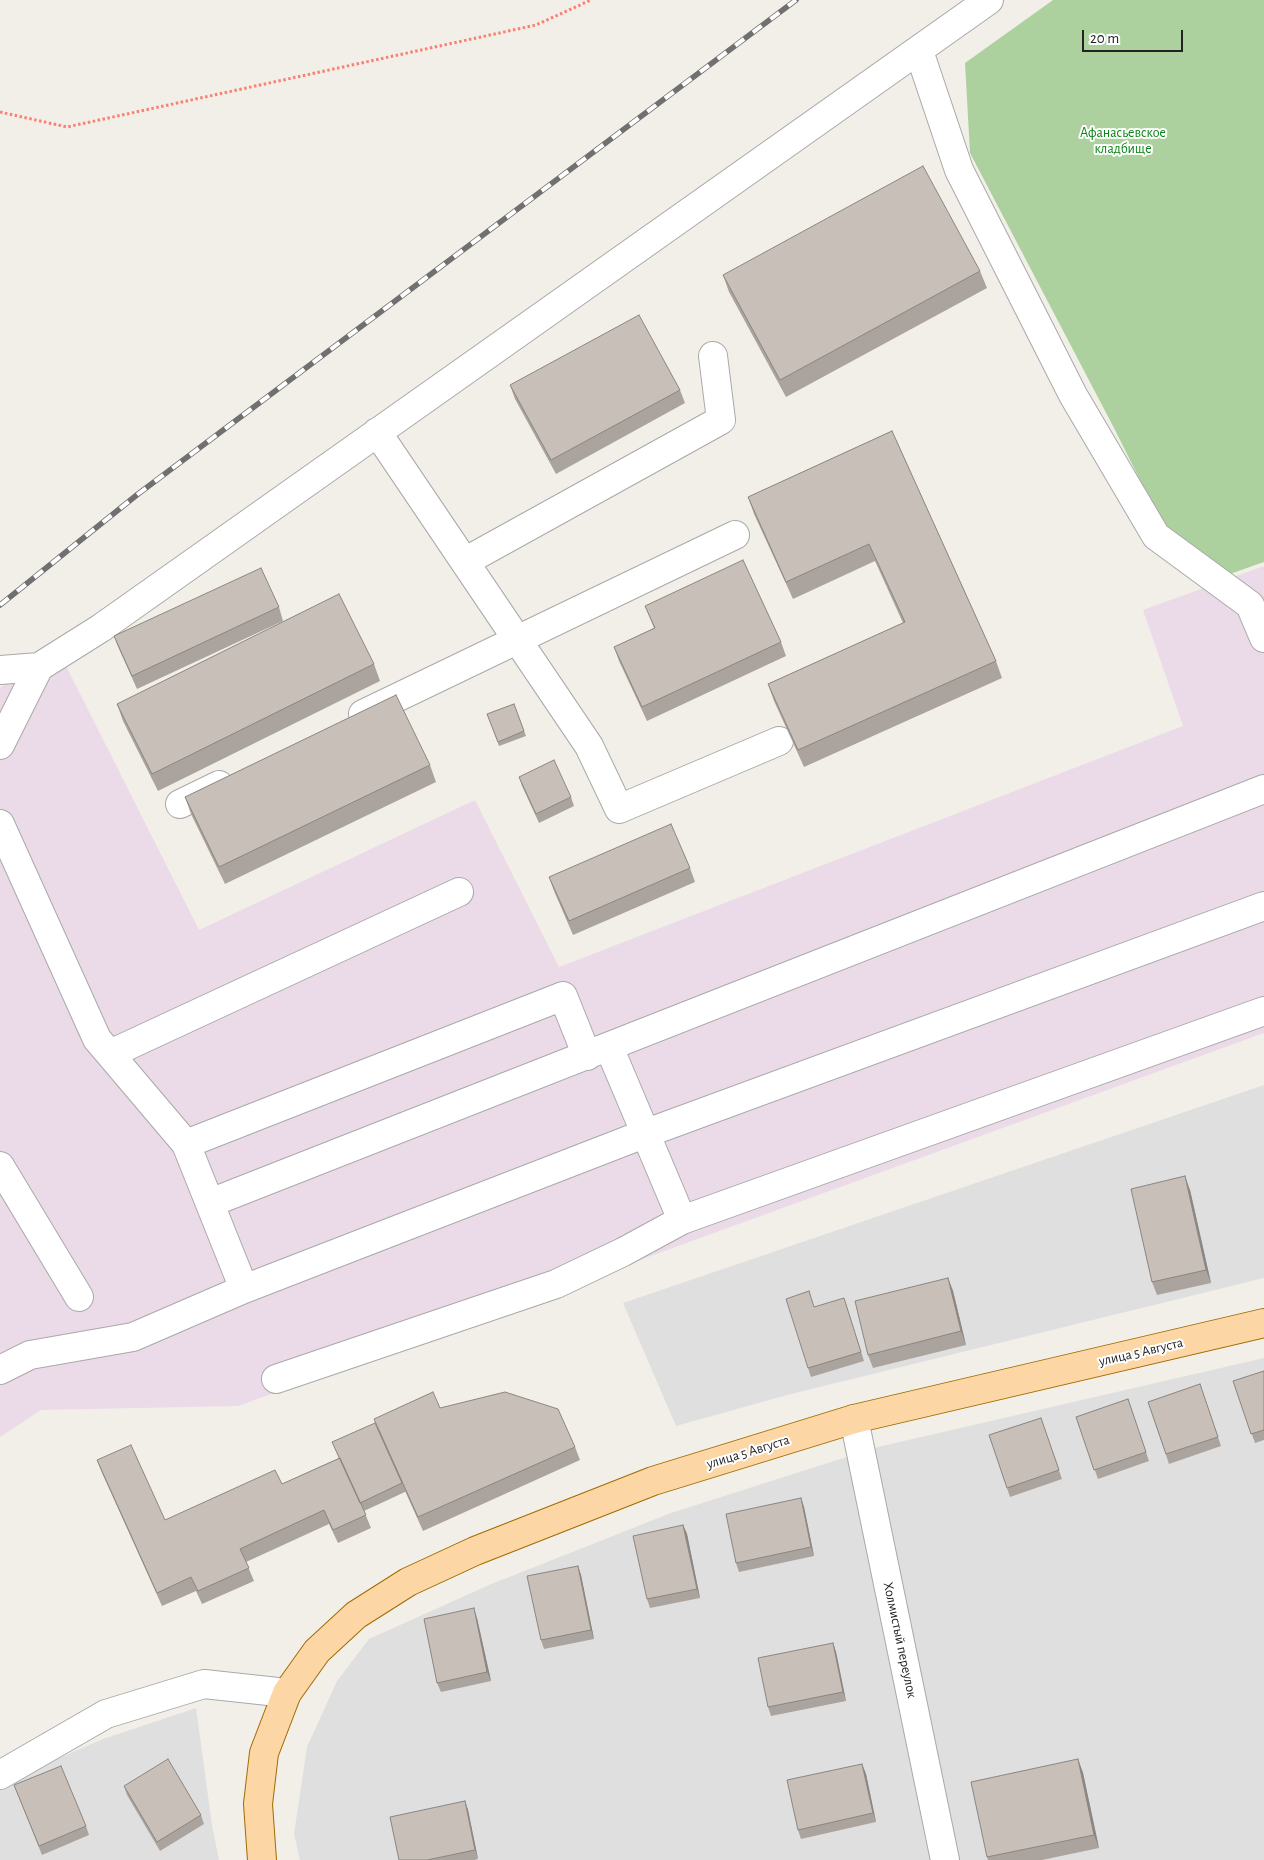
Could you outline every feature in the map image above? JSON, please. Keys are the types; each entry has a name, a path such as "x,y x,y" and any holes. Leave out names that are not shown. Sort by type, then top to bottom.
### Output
{"main road":[{"name":"улица 5 Августа","path":"262,1860 258,1804 264,1753 287,1693 318,1650 350,1621 408,1582 475,1551 653,1481 854,1419 1264,1323"}],"street":[{"path":"0,670 39,667 101,628 989,0"},
{"path":"919,51 959,170 1073,395 1156,536 1250,605 1264,638"},
{"path":"466,562 721,420 713,356"},
{"path":"377,432 589,746 619,808 779,741"},
{"path":"337,726 735,535"},
{"path":"0,745 39,667"},
{"path":"180,804 241,774"},
{"path":"210,1203 1264,789"},
{"path":"0,824 97,1039 186,1144 244,1289"},
{"path":"110,1054 459,892"},
{"path":"0,1370 30,1355 133,1337 244,1289 644,1134 1264,906"},
{"path":"186,1144 563,996 598,1052 644,1134 682,1220"},
{"path":"276,1380 556,1284 623,1252 682,1220 1264,1011"},
{"path":"0,1166 79,1297"},
{"name":"Холмистый переулок","path":"854,1419 945,1860"},
{"path":"0,1775 106,1714 204,1684 287,1693"}],"path":[{"path":"0,112 67,127 536,25 591,0"}],"shaded area":[{"path":"1264,566 1264,1033 238,1406 41,1410 0,1437 0,688 55,644 199,930 475,800 559,967 1183,726 1143,610"},
{"path":"1264,1085 1264,1278 791,1394 676,1426 623,1303"},
{"path":"1264,1358 1264,1860 300,1860 294,1834 307,1747 337,1681 369,1639 489,1585 671,1513 878,1447"},
{"path":"196,1708 212,1825 219,1860 0,1860 0,1784 103,1739"}],"green space":[{"name":"Афанасьевское кладбище","path":"1053,0 1264,0 1264,562 1227,575 1163,526 1114,428 970,153 965,63"}],"building":[{"path":"923,166 980,271 780,380 723,275"},
{"path":"639,315 680,390 551,460 510,385"},
{"path":"892,431 996,661 798,750 768,684 905,622 869,544 786,582 748,497"},
{"path":"743,560 781,642 642,707 614,647 655,628 645,606"},
{"path":"261,568 279,607 132,676 114,636"},
{"path":"339,594 374,664 152,774 117,704"},
{"path":"396,695 430,765 219,867 185,797"},
{"path":"514,704 524,731 498,742 487,714"},
{"path":"554,760 571,797 536,814 519,777"},
{"path":"671,824 690,868 569,921 549,877"},
{"path":"1185,1176 1206,1270 1152,1282 1131,1189"},
{"path":"948,1278 961,1331 868,1355 855,1301"},
{"path":"809,1291 814,1307 844,1298 861,1352 808,1368 786,1299"},
{"path":"1264,1371 1264,1430 1251,1434 1233,1381"},
{"path":"1200,1384 1218,1437 1166,1454 1148,1402"},
{"path":"433,1392 440,1408 505,1392 558,1409 575,1447 418,1517 374,1419"},
{"path":"1128,1399 1146,1452 1094,1470 1076,1417"},
{"path":"1041,1418 1059,1470 1007,1488 989,1435"},
{"path":"375,1423 402,1483 360,1503 332,1442"},
{"path":"131,1445 165,1520 275,1470 282,1484 340,1458 366,1515 333,1530 324,1510 240,1549 249,1568 198,1591 191,1577 157,1593 97,1460"},
{"path":"801,1498 811,1547 736,1563 726,1514"},
{"path":"683,1525 697,1589 647,1599 633,1536"},
{"path":"578,1566 591,1630 541,1640 527,1576"},
{"path":"474,1608 487,1672 437,1683 424,1619"},
{"path":"833,1643 843,1692 768,1707 758,1658"},
{"path":"168,1759 201,1815 157,1842 124,1786"},
{"path":"1078,1759 1094,1835 987,1857 971,1782"},
{"path":"862,1764 873,1813 798,1830 787,1780"},
{"path":"61,1766 86,1826 39,1846 14,1785"},
{"path":"465,1801 475,1850 427,1860 399,1860 390,1817"}],"railway":[{"path":"0,605 138,494 796,0"}]}
